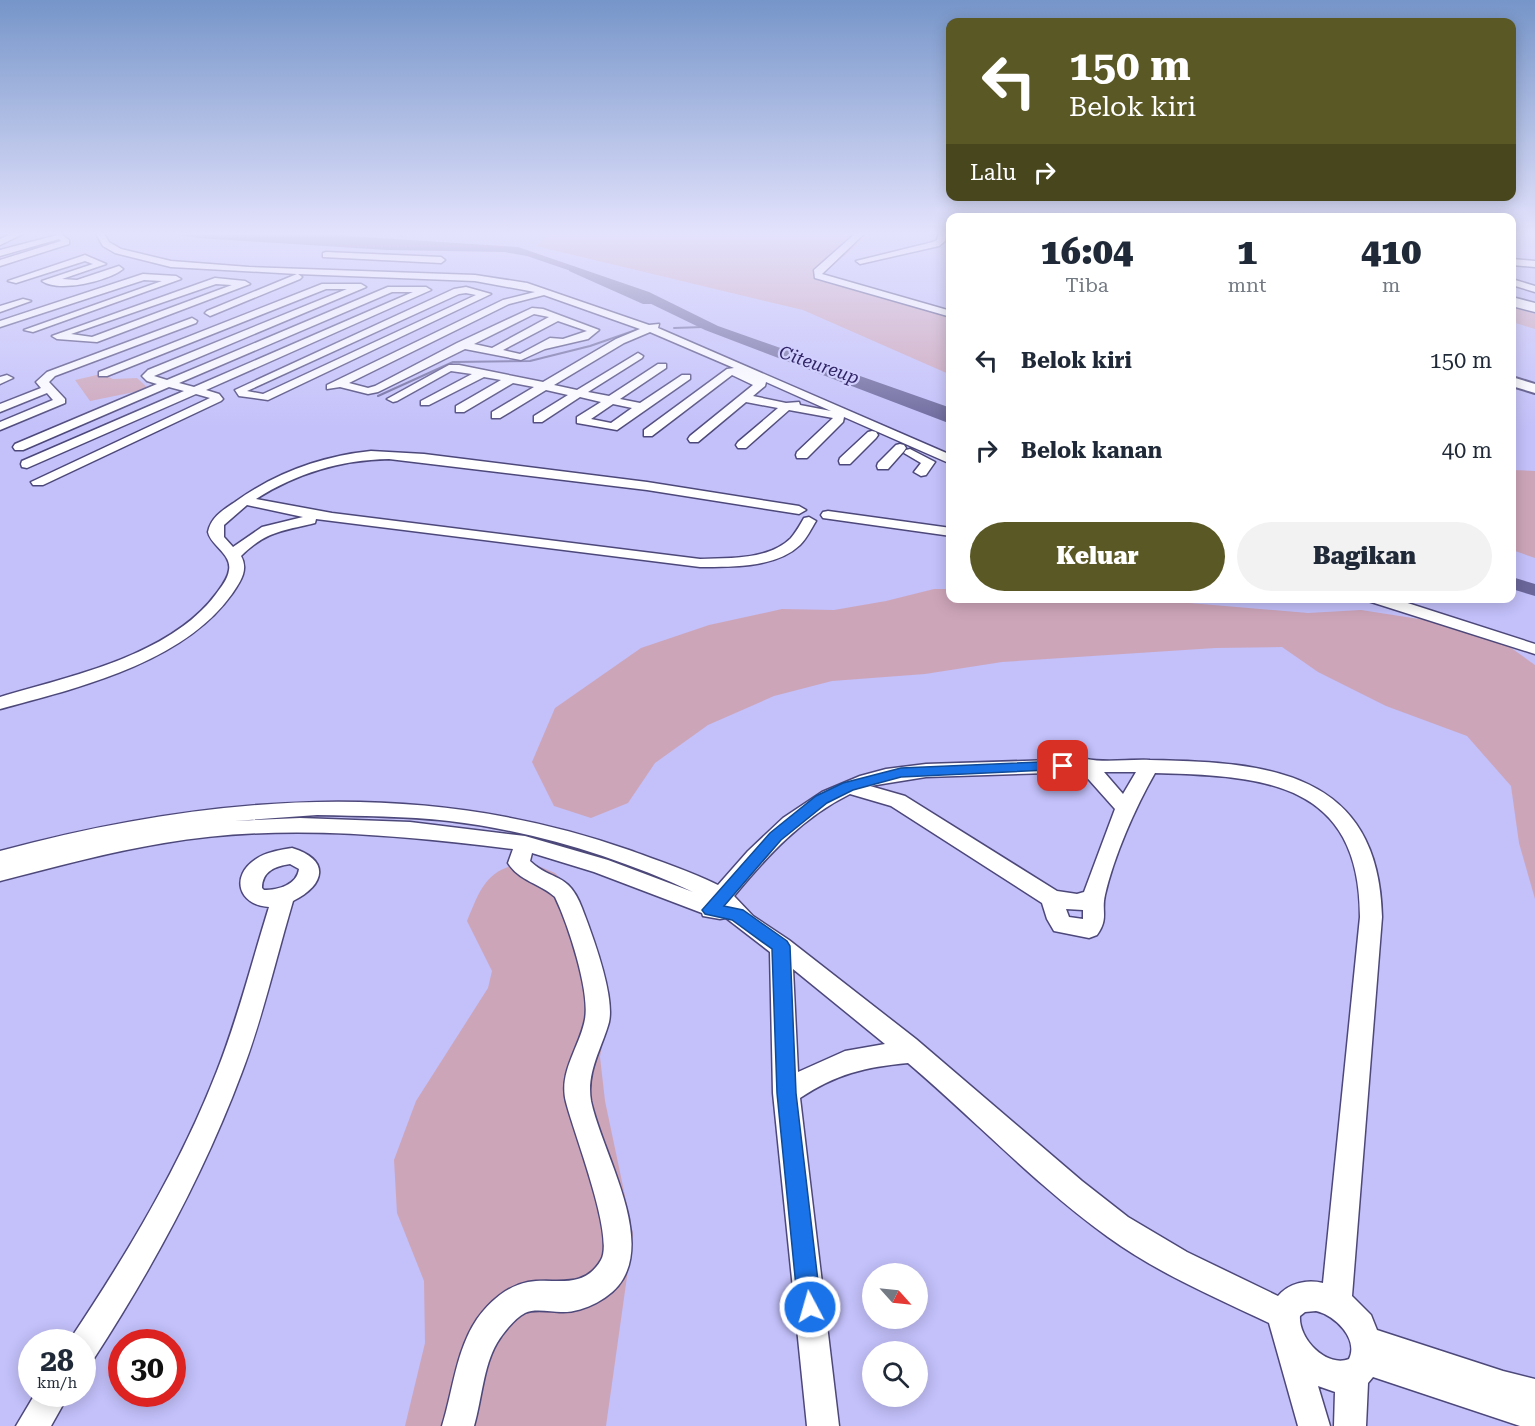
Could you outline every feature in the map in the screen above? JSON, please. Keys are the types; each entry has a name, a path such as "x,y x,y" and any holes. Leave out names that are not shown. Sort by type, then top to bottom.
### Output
{"highway":[{"path":"1516,302 1535,308"},
{"path":"1516,308 1535,314"}],"main road":[{"path":"1516,382 1535,389"}],"street":[{"path":"0,325 79,299"},
{"path":"29,330 118,299 174,311 193,318"},
{"path":"57,336 164,299"},
{"path":"0,325 93,340 207,299"},
{"path":"0,426 62,401 42,382 51,374 193,318 213,315 253,299"},
{"path":"103,374 294,299"},
{"path":"38,482 217,399 215,396 148,376 152,372 334,299"},
{"path":"19,447 369,299"},
{"path":"27,464 406,299"},
{"path":"440,299 241,390 243,394 264,398 475,299"},
{"path":"377,327 433,339 464,346 492,352 521,357 543,346 594,332 540,311 532,311 464,346 378,389 368,391 344,385 380,365 433,339 517,299"},
{"path":"565,299 657,328 804,400 946,457"},
{"path":"897,299 946,313"},
{"path":"0,309 26,301"},
{"path":"311,308 360,318"},
{"path":"213,315 231,324 307,342"},
{"path":"492,352 557,317"},
{"path":"496,415 614,345 657,328"},
{"path":"614,345 638,356 662,366 686,377 613,427 581,420 662,366"},
{"path":"322,353 380,365"},
{"path":"538,419 638,356"},
{"path":"393,399 449,369 459,368 642,407"},
{"path":"648,433 731,371 761,384 694,439"},
{"path":"425,403 482,373"},
{"path":"460,409 512,379"},
{"path":"0,408 48,389"},
{"path":"745,398 804,400 946,450"},
{"path":"804,400 822,412 929,462 921,472"},
{"path":"176,419 223,405"},
{"path":"802,454 839,419"},
{"path":"845,461 872,435"},
{"path":"883,466 900,448"},
{"path":"0,703 142,658 186,631 214,608 233,580 238,564 215,537 213,531 226,515 276,483 322,464 356,457 399,456 630,482 804,516"},
{"path":"246,501 332,517 672,561 712,563 747,560 779,551 796,541 808,507 819,508 828,514 946,531"},
{"path":"233,556 254,535 276,525 332,517"},
{"path":"1390,603 1535,649"},
{"path":"1086,765 1125,808"},
{"path":"723,907 776,837 821,800 848,787 901,772 1086,765 1249,772 1283,781 1322,800 1336,812 1359,845 1368,865 1371,889 1371,916 1336,1303"},
{"path":"848,787 898,801 1052,898 1062,925 1089,929 1094,922 1093,897 1125,808 1149,766"},
{"path":"898,801 901,772"},
{"path":"0,873 70,854 165,835 302,817 391,809 439,813 534,829 623,855 723,907 781,946 965,1095 1092,1208 1161,1254 1285,1315"},
{"path":"0,859 120,829 222,815 302,817 525,843 723,907"},
{"path":"292,856 302,817"},
{"path":"458,1426 466,1404 478,1350 495,1321 517,1300 576,1296 600,1284 618,1260 620,1246 617,1226 578,1099 579,1070 597,1020 598,995 572,907 564,892 556,885 527,871 519,863 525,843"},
{"path":"292,856 303,859 309,865 310,873 305,883 296,891 283,897 262,898 254,894 250,888 250,881 254,873 271,860 292,856"},
{"path":"95,1329 123,1288 191,1163 230,1071 283,897"},
{"path":"781,946 786,1093 823,1426"},
{"path":"786,1093 808,1078 847,1060 867,1055 911,1052"},
{"path":"1350,1426 1362,1359 1360,1327 1350,1314 1336,1303 1319,1296 1303,1296 1291,1302 1285,1315 1285,1331 1293,1348 1305,1363 1320,1374 1337,1378 1362,1359 1535,1395"},
{"path":"1293,1348 1302,1393 1314,1426"},
{"path":"1362,1359 1535,1415"},
{"path":"32,1426 44,1407"}],"shaded area":[{"path":"755,299 886,299 946,316 946,373 803,310"},
{"path":"1516,308 1535,314 1535,329 1516,323"},
{"path":"101,374 113,379 137,378 149,389 90,401 75,380"},
{"path":"1516,470 1535,471 1535,558 1516,551"},
{"path":"934,589 946,589 946,603 1189,603 1308,613 1361,610 1432,621 1507,645 1535,665 1535,899 1519,843 1511,786 1467,736 1386,706 1318,672 1282,647 1215,648 1002,662 925,674 832,681 774,696 708,725 655,763 628,803 591,818 554,806 532,762 555,708 641,648 709,625 782,609 834,610 886,601"},
{"path":"529,862 555,873 578,896 600,957 609,1007 600,1057 605,1101 633,1234 606,1426 405,1426 425,1343 424,1281 397,1213 394,1160 416,1101 488,988 492,971 467,921 477,897 488,880 495,874 515,865"}],"water":[{"path":"640,299 662,299 718,326 946,406 946,422 705,330"}],"waterway":[{"name":"Citeureup","path":"641,299 647,301"},
{"path":"674,328 703,327"},
{"path":"378,396 453,362 530,361 590,346 636,330"},
{"name":"Citeureup","path":"1516,584 1535,590"}],"route":[{"path":"810,1307 786,1093 781,946 737,915 711,910 720,896 776,837 821,800 848,787 901,772 1063,766"}]}
